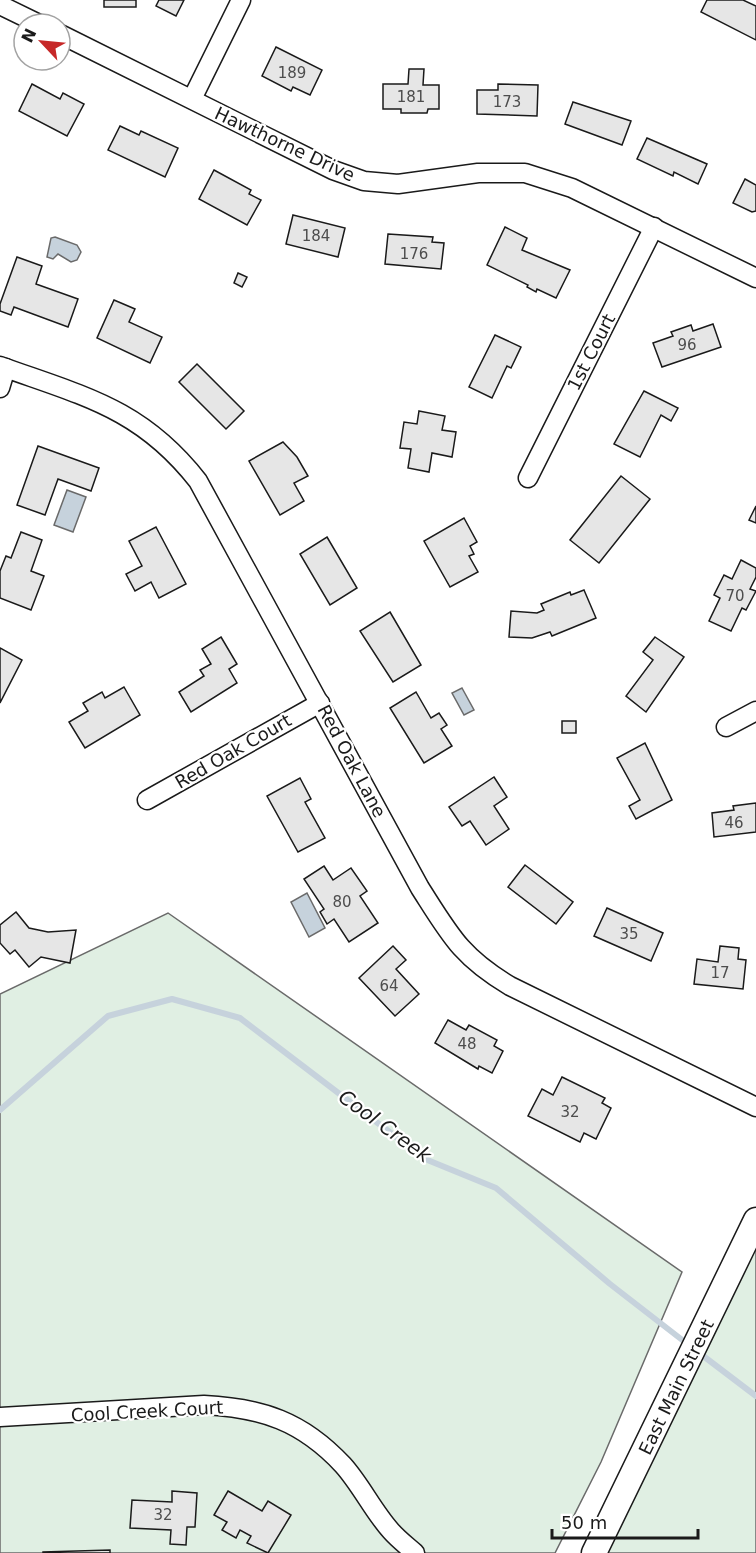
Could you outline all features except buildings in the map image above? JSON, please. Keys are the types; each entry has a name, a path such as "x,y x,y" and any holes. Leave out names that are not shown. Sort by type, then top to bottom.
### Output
{"main road":[{"name":"East Main Street","path":"594,1553 756,1220"}],"street":[{"path":"192,99 241,0"},
{"path":"0,5 14,12"},
{"name":"Hawthorne Drive","path":"72,40 333,170 364,181 398,184 478,173 525,173 572,188 756,278"},
{"name":"1st Court","path":"528,478 654,227"},
{"path":"0,388 3,367"},
{"name":"Red Oak Lane","path":"3,367 115,409 148,429 178,455 198,481 420,888 456,945 486,971 510,986 756,1107"},
{"name":"Red Oak Court","path":"147,800 321,703"},
{"path":"726,727 756,711"},
{"name":"Cool Creek Court","path":"0,1417 204,1406 236,1407 270,1414 309,1436 343,1465 392,1532 415,1553"}],"green space":[{"path":"168,913 682,1272 601,1462 555,1553 0,1553 0,994"},
{"path":"756,1242 756,1553 605,1553"}],"shaded area":[{"path":"55,237 77,245 81,252 77,260 71,262 58,254 53,259 47,257 51,238"},
{"path":"67,490 86,497 73,532 54,525"},
{"path":"462,688 474,710 464,715 452,693"},
{"path":"307,893 325,928 309,937 291,902"}],"waterway":[{"name":"Cool Creek","path":"0,1110 108,1016 172,999 240,1018 425,1159 496,1188 610,1284 690,1346"},
{"name":"Cool Creek","path":"698,1352 756,1396"}]}
